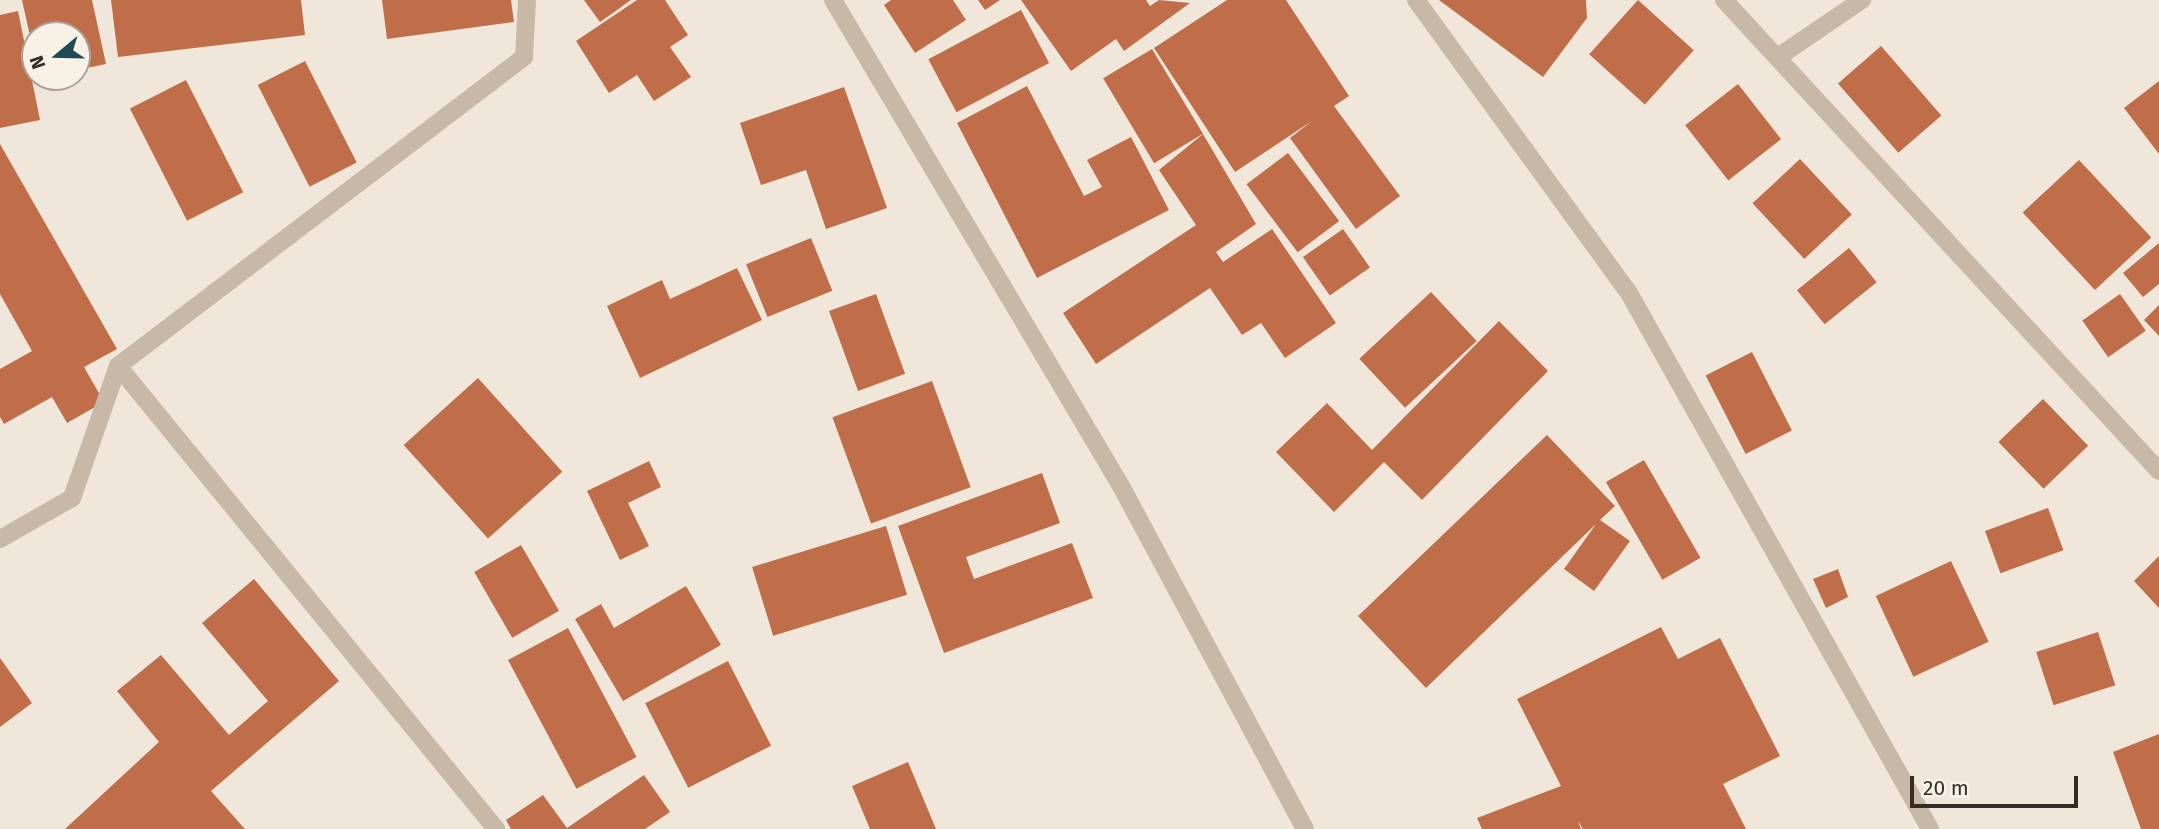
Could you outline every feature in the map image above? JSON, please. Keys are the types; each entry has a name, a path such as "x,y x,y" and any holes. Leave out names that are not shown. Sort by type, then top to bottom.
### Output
{"street":[{"path":"0,539 72,498 118,366 524,57 527,0"},
{"path":"833,0 1121,486 1306,829"},
{"path":"1416,0 1629,293 1930,829"},
{"path":"1724,0 2159,471"},
{"path":"1777,57 1862,0"},
{"path":"118,366 496,829"}],"building":[{"path":"22,0 92,0 106,64 91,67 91,21 27,21"},
{"path":"111,0 301,0 305,35 118,57"},
{"path":"382,0 511,0 514,22 387,39"},
{"path":"584,0 631,0 600,22"},
{"path":"637,0 665,0 688,35 670,47 691,77 654,101 637,75 609,93 576,41"},
{"path":"891,0 953,0 966,20 915,53 884,5"},
{"path":"978,0 1000,0 985,10"},
{"path":"1021,0 1146,0 1150,6 1159,0 1190,3 1124,51 1116,39 1071,71"},
{"path":"1227,0 1286,0 1349,96 1334,106 1400,196 1356,229 1290,138 1312,121 1235,172 1154,48"},
{"path":"1439,0 1586,0 1587,18 1543,77"},
{"path":"1638,0 1694,50 1645,104 1589,54"},
{"path":"1021,10 1049,63 956,112 928,59"},
{"path":"18,11 21,26 21,91 34,91 40,120 0,128 0,15"},
{"path":"1881,46 1941,115 1898,153 1838,83"},
{"path":"1152,49 1203,134 1154,163 1103,78"},
{"path":"305,61 357,163 310,187 258,85"},
{"path":"186,80 243,192 187,221 130,109"},
{"path":"2159,81 2159,154 2124,108"},
{"path":"1738,84 1781,139 1728,180 1685,125"},
{"path":"1027,86 1084,196 1102,187 1087,160 1131,137 1169,210 1037,278 957,123"},
{"path":"844,87 887,208 826,229 806,170 761,185 740,123"},
{"path":"1203,134 1256,224 1216,252 1223,262 1272,229 1336,323 1285,358 1261,323 1242,335 1210,288 1096,364 1063,313 1196,225 1159,170"},
{"path":"0,144 117,349 84,367 104,402 67,423 52,397 4,424 0,417 0,369 32,351 0,294"},
{"path":"1288,153 1339,221 1298,252 1246,184"},
{"path":"1800,159 1852,215 1804,259 1752,203"},
{"path":"2079,160 2151,238 2095,290 2023,213"},
{"path":"1343,229 1370,268 1330,296 1303,257"},
{"path":"811,238 832,291 767,317 746,264"},
{"path":"2159,243 2159,284 2143,297 2123,273"},
{"path":"1849,248 1877,282 1825,324 1797,290"},
{"path":"737,268 762,320 640,378 607,306 662,280 670,299"},
{"path":"1431,292 1477,341 1405,408 1359,359"},
{"path":"876,294 905,374 858,391 829,311"},
{"path":"2120,294 2146,331 2108,357 2082,320"},
{"path":"2159,305 2159,336 2144,320"},
{"path":"1499,321 1548,371 1422,500 1384,462 1334,512 1276,452 1327,403 1372,450"},
{"path":"1752,352 1792,430 1746,454 1706,376"},
{"path":"478,378 562,472 488,539 404,445"},
{"path":"932,381 971,487 871,523 832,417"},
{"path":"2043,399 2088,446 2044,489 1998,442"},
{"path":"1547,435 1615,506 1600,520 1630,541 1594,591 1564,569 1596,524 1426,688 1358,616"},
{"path":"1644,460 1700,558 1662,580 1606,482"},
{"path":"649,461 661,487 628,503 649,546 620,560 587,491"},
{"path":"1042,473 1060,523 966,557 974,579 1072,543 1093,598 944,653 898,526"},
{"path":"2048,508 2063,550 2000,573 1985,531"},
{"path":"886,526 907,595 773,636 752,567"},
{"path":"521,545 559,611 512,638 474,572"},
{"path":"2159,556 2159,608 2134,581"},
{"path":"1951,561 1989,642 1913,677 1876,596"},
{"path":"1838,569 1848,597 1826,608 1813,579"},
{"path":"254,579 339,681 211,791 245,829 65,829 159,742 117,691 161,655 229,735 268,701 202,623"},
{"path":"686,586 721,645 623,701 575,619 601,604 614,628"},
{"path":"1661,627 1678,659 1720,638 1780,756 1723,784 1746,829 1583,829 1578,821 1581,829 1482,829 1477,818 1561,786 1517,699"},
{"path":"568,628 637,757 577,789 508,660"},
{"path":"2098,632 2115,685 2053,705 2036,652"},
{"path":"0,658 32,703 0,727"},
{"path":"728,661 771,746 688,788 645,703"},
{"path":"2159,734 2159,829 2141,829 2113,752"},
{"path":"908,762 936,829 870,829 852,786"},
{"path":"644,775 670,812 645,829 511,829 506,820 543,795 567,828"}]}
